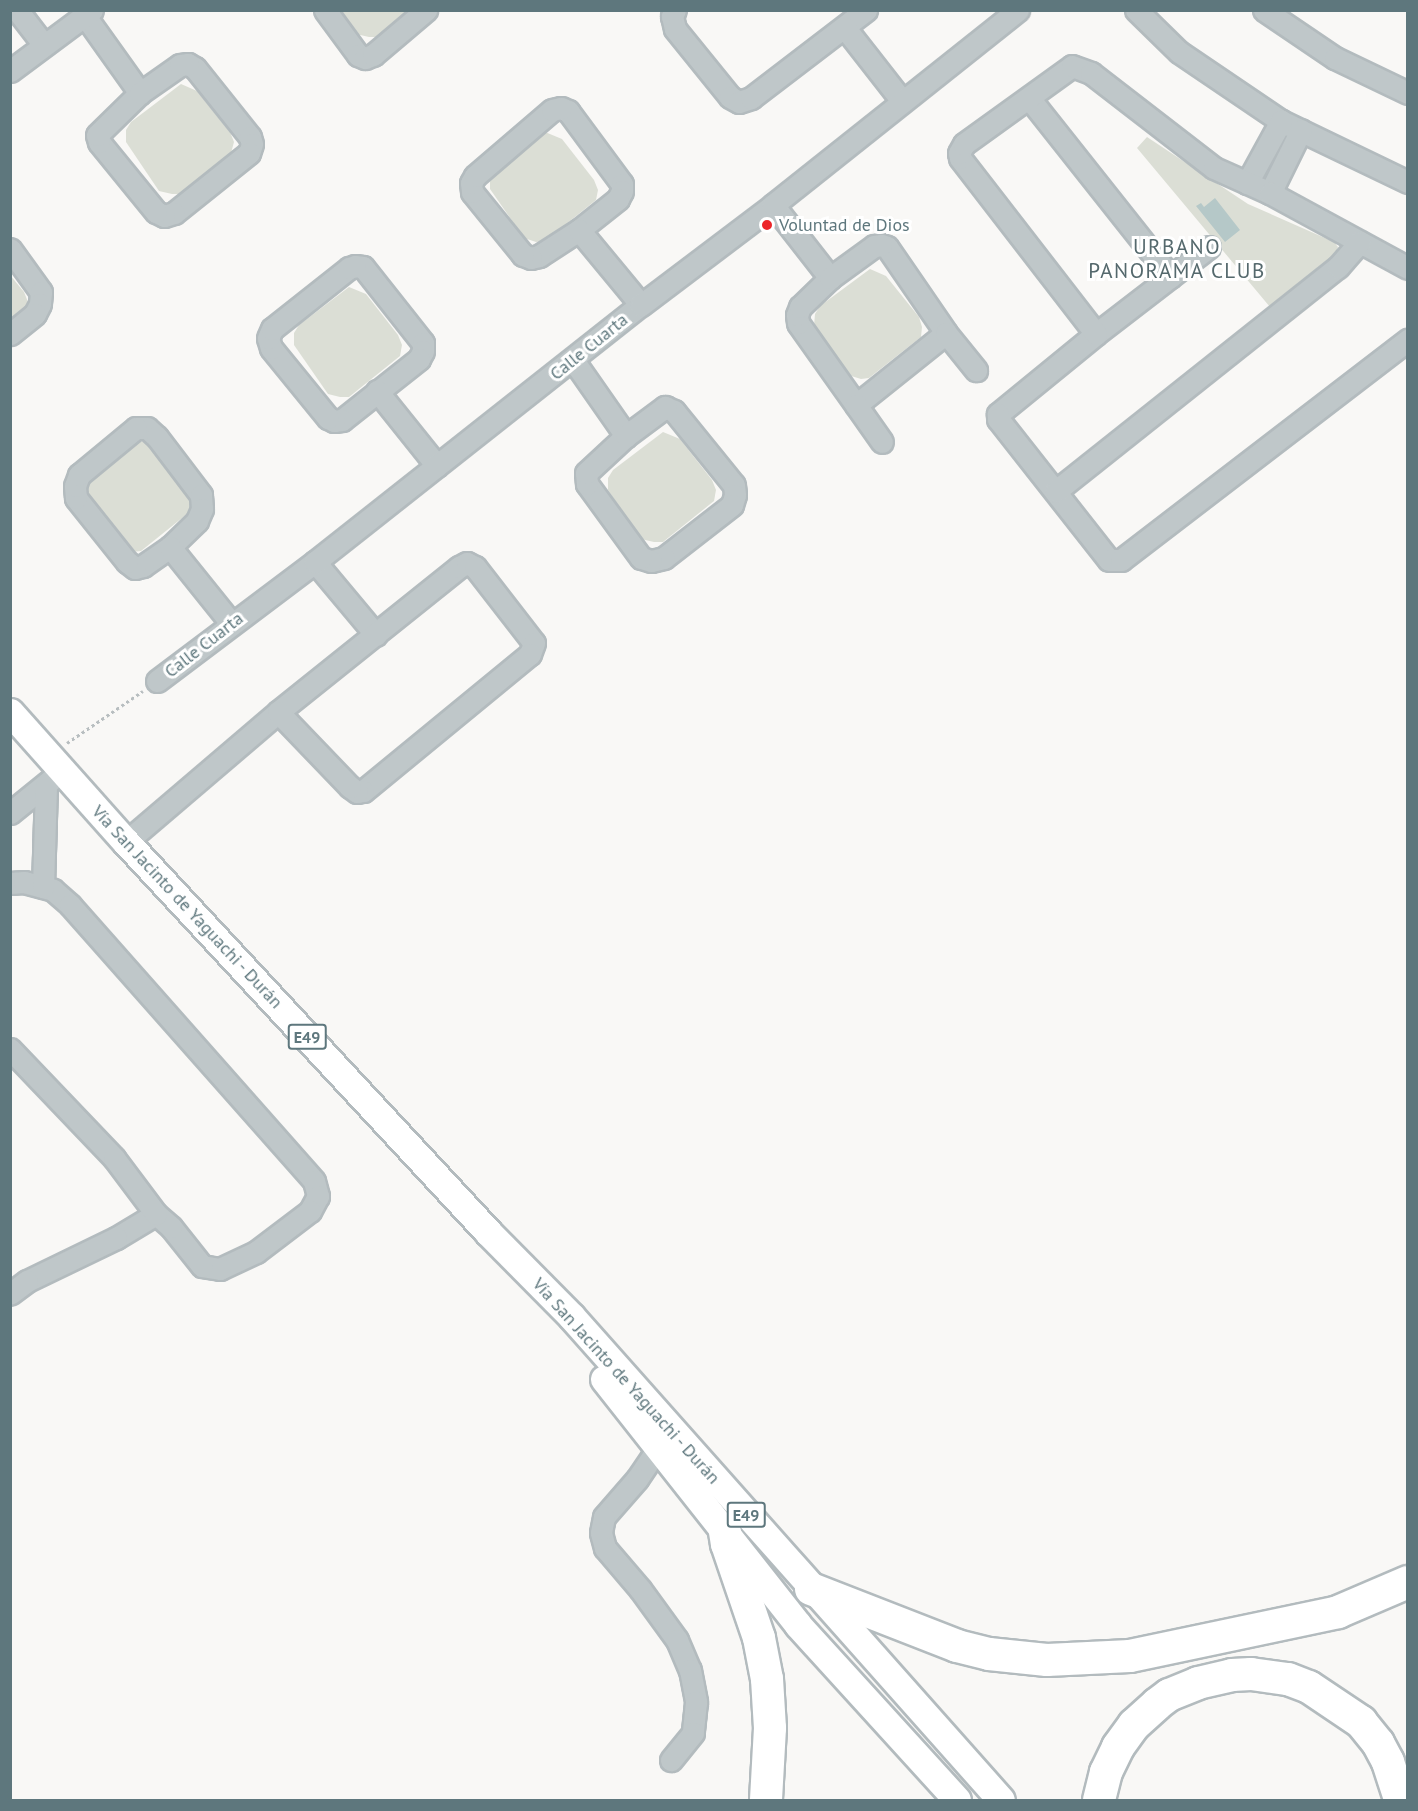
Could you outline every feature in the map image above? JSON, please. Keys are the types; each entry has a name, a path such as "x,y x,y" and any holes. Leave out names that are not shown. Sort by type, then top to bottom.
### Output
{"highway":[{"path":"725,1532 759,1638 767,1679 770,1728 766,1800"},
{"path":"811,1589 957,1646 989,1654 1047,1660 1130,1656 1315,1617 1369,1601 1407,1581"},
{"path":"1099,1800 1106,1772 1118,1747 1134,1725 1157,1704 1169,1695 1198,1683 1232,1675 1251,1674 1288,1679 1309,1686 1361,1722 1378,1743 1388,1762 1400,1800"}],"main road":[{"name":"Vía San Jacinto de Yaguachi - Durán","path":"10,712 52,770 126,842 488,1232 571,1316 811,1589 1001,1800"},
{"name":"Vía San Jacinto de Yaguachi - Durán","path":"488,1232 798,1625 957,1800"}],"street":[{"path":"16,10 44,45"},
{"path":"325,10 358,55 365,58 373,55 426,10"},
{"path":"675,10 672,16 675,29 730,98 739,102 751,98 866,10"},
{"name":"Calle Cuarta","path":"157,681 231,623 315,562 641,305 773,205 1018,10"},
{"path":"1136,10 1179,52 1281,121 1407,182"},
{"path":"1264,10 1335,58 1407,93"},
{"path":"10,71 88,13 140,93"},
{"path":"844,28 902,101"},
{"path":"188,64 195,68 243,128 252,144 249,153 174,213 164,216 156,212 99,142 97,135 140,93 180,65 188,64"},
{"path":"1096,334 960,158 960,148 1072,66 1081,67 1214,168 1270,193 1407,268"},
{"path":"1029,98 1171,277"},
{"path":"561,108 568,111 622,184 622,191 618,199 579,230 539,256 531,258 523,255 472,192 471,183 475,176 552,110 561,108"},
{"path":"1247,183 1281,121"},
{"path":"1270,193 1301,130"},
{"path":"773,205 830,278"},
{"path":"579,230 641,305"},
{"path":"1056,491 1338,267 1360,242"},
{"path":"882,442 798,323 797,315 800,308 830,278 874,246 887,247 946,333 976,370"},
{"path":"1209,247 1096,334 998,414 998,419 1109,560 1121,560 1407,340"},
{"path":"10,249 41,292 40,304 35,314 10,334"},
{"path":"356,266 363,267 423,343 423,351 419,358 377,391 342,420 334,422 328,418 271,348 268,338 272,329 349,268 356,266"},
{"path":"856,405 946,333"},
{"path":"573,360 626,436"},
{"path":"377,391 437,466"},
{"path":"665,406 674,411 734,485 735,495 732,506 664,558 651,561 641,558 587,484 586,472 626,436 665,406"},
{"path":"136,428 147,428 157,437 201,495 202,508 197,521 170,547 143,566 135,568 127,562 76,498 75,486 79,475 136,428"},
{"path":"170,547 231,623"},
{"path":"315,562 376,634"},
{"path":"126,842 279,712 459,567 467,563 475,567 531,638 534,646 530,654 363,791 357,792 350,787 279,712"},
{"path":"10,813 52,770"},
{"path":"43,887 52,770"},
{"path":"10,883 24,882 52,890 70,905 314,1181 318,1196 310,1211 256,1252 220,1269 202,1266 171,1227 156,1214 114,1158 10,1049"},
{"path":"10,1294 27,1281 116,1238 156,1214"},
{"path":"658,1448 604,1517 601,1533 605,1548 640,1589 677,1640 690,1670 696,1702 693,1732 671,1760"}],"path":[{"path":"52,770 157,681"}],"shaded area":[{"path":"340,11 410,11 377,37 369,37 356,34"},
{"path":"181,84 197,91 230,132 234,142 231,153 180,194 172,194 159,191 126,142 126,130 131,122"},
{"path":"545,132 562,139 594,180 598,190 596,200 545,241 536,242 524,238 490,189 490,177 495,169"},
{"path":"1147,137 1248,204 1334,242 1338,247 1334,259 1270,307 1137,148"},
{"path":"1215,198 1240,230 1225,242 1196,206 1201,203 1204,207"},
{"path":"870,269 886,276 919,317 922,327 921,337 869,378 861,379 848,375 814,326 815,314 820,306"},
{"path":"10,275 24,292 28,302 26,313 10,325"},
{"path":"349,287 366,294 398,335 402,345 400,356 349,397 340,397 328,394 294,345 294,333 299,325"},
{"path":"663,432 680,439 712,480 716,490 714,501 663,542 654,542 641,539 608,490 608,478 613,470"},
{"path":"141,441 157,449 190,490 192,510 141,551 132,552 120,548 86,500 86,487 91,479"}],"place":[{"name":"Voluntad de Dios","path":"767,225"}],"district":[{"name":"URBANO PANORAMA CLUB","path":"1177,259"}]}
